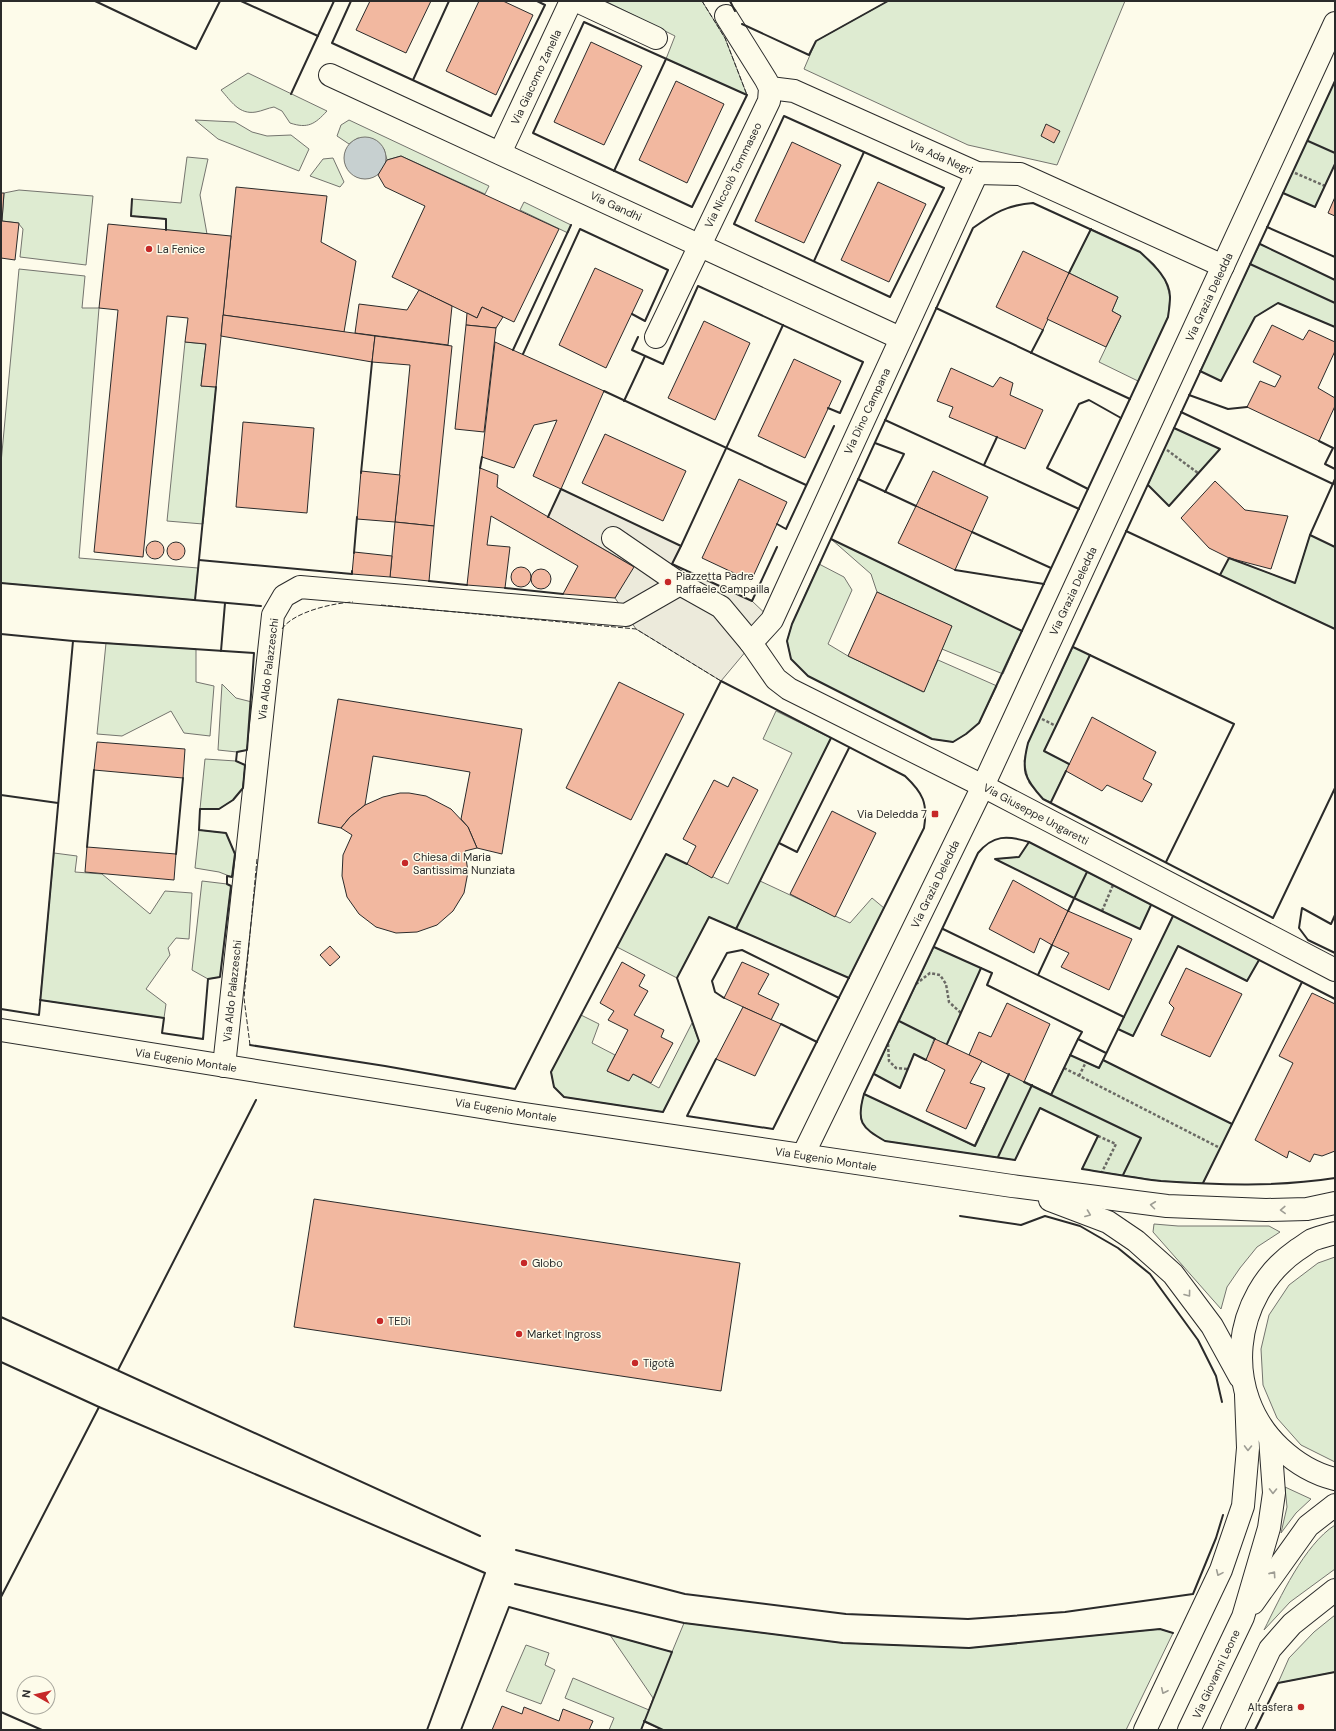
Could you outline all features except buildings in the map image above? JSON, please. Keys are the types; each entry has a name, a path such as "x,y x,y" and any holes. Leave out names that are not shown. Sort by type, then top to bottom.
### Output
{"street":[{"name":"Via Giacomo Zanella","path":"500,153 571,1"},
{"path":"577,1 656,38"},
{"path":"726,16 770,88"},
{"name":"Via Grazia Deledda","path":"803,1155 983,786 1335,23"},
{"name":"Via Gandhi","path":"330,75 700,244 900,338"},
{"name":"Via Ada Negri","path":"770,88 794,91 977,174 1020,174 1222,266"},
{"name":"Via Niccolò Tommaseo","path":"656,337 769,101 770,88"},
{"name":"Via Dino Campana","path":"751,643 772,620 900,338 977,174"},
{"name":"Via Giuseppe Ungaretti","path":"613,538 680,584 721,607 751,643 776,678 789,689 983,786 1335,970"},
{"name":"Via Aldo Palazzeschi","path":"224,1066 273,615 284,596 300,587 626,615 680,584"},
{"name":"Via Eugenio Montale","path":"1,1030 518,1113 1012,1186"},
{"path":"1012,1186 1167,1206 1266,1210 1307,1209 1335,1203"},
{"path":"1012,1186 1108,1222 1136,1241 1177,1280 1212,1326 1245,1389 1256,1418 1270,1438 1294,1460 1322,1476 1335,1479"},
{"path":"1307,1209 1335,1215"},
{"path":"1145,1730 1221,1570 1243,1506 1248,1448 1241,1349 1247,1315 1262,1285 1284,1259 1335,1225"},
{"path":"1312,1240 1335,1233"},
{"path":"1243,1617 1269,1528 1274,1493 1270,1438"},
{"path":"1243,1617 1308,1526 1335,1505"},
{"path":"1232,1730 1270,1649 1292,1624 1335,1590"},
{"name":"Via Giovanni Leone","path":"1189,1730 1243,1617"}],"path":[{"path":"1293,172 1325,186"},
{"path":"1165,448 1198,473"},
{"path":"1040,718 1056,726"},
{"path":"1102,911 1113,885"},
{"path":"916,984 930,973 940,975 946,984 949,1002 961,1013"},
{"path":"888,1044 889,1061 896,1068 908,1069"},
{"path":"1079,1076 1086,1062"},
{"path":"1064,1068 1220,1148"},
{"path":"1098,1136 1116,1144 1102,1172"}],"green space":[{"path":"605,1 702,1 725,38 747,95 666,59 675,36"},
{"path":"888,1 1125,1 1057,165 968,145 804,69 816,41"},
{"path":"248,73 327,111 311,124 296,125 290,123 282,111 274,107 256,112 240,109 232,103 221,90"},
{"path":"1335,81 1335,164 1315,207 1283,193"},
{"path":"195,120 235,122 252,132 267,136 291,135 309,149 299,171 218,139"},
{"path":"349,120 489,186 485,194 401,156 387,160 384,149 358,138 349,144 337,136 341,125"},
{"path":"187,157 208,159 200,195 207,234 166,230 166,219 131,216 132,199 181,203"},
{"path":"333,158 344,182 340,187 310,176 323,159"},
{"path":"19,190 93,196 86,265 20,257 23,229 18,223 2,221 4,193"},
{"path":"524,202 571,225 568,233 520,210"},
{"path":"1091,229 1140,252 1154,264 1165,280 1170,296 1168,317 1138,381 1099,362 1121,316 1112,311 1118,297 1069,273"},
{"path":"1260,244 1335,280 1335,327 1278,303 1255,317 1221,381 1200,371"},
{"path":"19,269 85,276 82,308 99,308 79,558 198,568 195,600 1,583 1,463"},
{"path":"185,342 206,344 201,386 216,387 203,524 167,521"},
{"path":"1174,428 1220,449 1169,506 1148,485"},
{"path":"1310,535 1335,547 1335,629 1220,575 1229,558 1295,583"},
{"path":"831,539 1022,631 1003,674 942,649 951,626 877,592 871,574"},
{"path":"819,564 844,577 852,590 828,644 848,656 923,692 938,660 997,686 979,723 966,734 953,742 932,739 808,676 791,659 787,641 792,624"},
{"path":"106,643 196,649 196,682 214,686 210,736 184,733 171,711 122,736 97,734"},
{"path":"1073,647 1090,655 1044,751 1069,764 1051,802 1043,799 1029,783 1024,761 1028,743"},
{"path":"222,684 236,698 252,702 247,750 237,752 218,750"},
{"path":"776,711 831,738 760,881 850,923 872,898 884,908 849,978 709,917 677,978 617,947 666,854 728,884 792,753 763,739"},
{"path":"205,759 236,761 245,765 243,788 233,800 219,809 200,809"},
{"path":"199,830 226,833 235,854 232,877 219,872 195,868"},
{"path":"1029,842 1151,905 1140,929 995,859 1019,857"},
{"path":"54,853 77,856 75,872 102,874 150,914 165,891 192,893 189,939 176,938 168,948 170,955 146,989 166,1004 164,1018 40,1000"},
{"path":"202,881 227,884 231,886 220,977 208,979 192,970"},
{"path":"1173,916 1259,960 1247,981 1178,946 1133,1036 1118,1029"},
{"path":"934,947 981,968 947,1044 934,1039 926,1060 914,1054 900,1088 874,1074"},
{"path":"581,1015 599,1024 592,1043 615,1055 607,1071 628,1081 633,1074 659,1088 692,1023 699,1041 663,1112 564,1097 554,1087 551,1072"},
{"path":"1070,1055 1098,1068 1103,1060 1232,1124 1203,1183 1160,1181 1082,1169 1098,1136 1040,1108 1015,1160 885,1141 870,1132 862,1123 861,1111 864,1094 974,1146 1009,1074 1051,1094"},
{"path":"1154,1224 1178,1226 1269,1226 1280,1232 1257,1247 1240,1268 1227,1287 1221,1309 1153,1232"},
{"path":"1335,1257 1335,1462 1301,1445 1277,1418 1263,1385 1261,1349 1269,1315 1289,1285 1318,1263"},
{"path":"1285,1487 1311,1499 1296,1513 1281,1533 1287,1507"},
{"path":"1335,1525 1335,1569 1290,1602 1264,1630 1285,1588 1303,1559 1313,1545"},
{"path":"1335,1615 1335,1672 1278,1683 1289,1658 1314,1632"},
{"path":"684,1623 843,1643 969,1648 1160,1629 1173,1633 1126,1730 663,1730 644,1722 641,1730 609,1730 614,1718 565,1698 573,1678 649,1710 653,1698 610,1635 672,1652"},
{"path":"526,1645 549,1653 545,1665 555,1670 541,1704 506,1691"}],"shaded area":[{"path":"361,137 369,137 380,143 386,154 386,162 380,173 369,179 361,179 350,173 344,162 344,154 350,143"},
{"name":"Piazzetta Padre Raffaele Campailla","path":"561,489 681,546 672,564 752,601 772,620 721,681 636,629 615,598 633,566 548,517"}],"fence":[{"path":"702,1 725,38 747,95"},
{"path":"282,629 287,623 304,613 325,606 353,602"},
{"path":"381,605 636,629 721,681"},
{"path":"250,1045 244,998 257,859"}],"wall":[{"path":"95,1 196,49 220,1"},
{"path":"241,1 318,36"},
{"path":"291,94 334,1"},
{"path":"351,1 332,43 491,116 545,5 537,1"},
{"path":"413,80 449,1"},
{"path":"730,1 735,11"},
{"path":"742,24 809,55 816,41 888,1"},
{"path":"584,22 747,95 692,207 533,133 584,22"},
{"path":"614,171 666,59"},
{"path":"1335,81 1028,743 1025,761 1028,779 1043,799 1273,918 1335,788"},
{"path":"784,116 944,188 890,297 734,224 784,116"},
{"path":"1308,141 1335,153"},
{"path":"814,261 864,152"},
{"path":"1283,193 1315,207 1335,164"},
{"path":"132,199 131,216 166,219 166,230"},
{"path":"1033,203 1140,252 1160,272 1167,284 1170,297 1168,317 979,723 966,734 953,742 932,739 808,676 791,659 787,641 792,624 973,228 988,218 1008,208 1033,203"},
{"path":"513,350 571,225"},
{"path":"1267,227 1335,257"},
{"path":"523,354 580,229 668,270 645,321 632,314"},
{"path":"1069,273 1091,229"},
{"path":"1260,244 1335,280"},
{"path":"1250,264 1335,303"},
{"path":"638,337 632,350 663,364 698,286 863,362 840,413 828,408"},
{"path":"1200,371 1221,381 1255,317 1278,303 1335,327"},
{"path":"936,308 1130,399"},
{"path":"681,546 783,325"},
{"path":"1031,353 1043,330"},
{"path":"624,401 645,356"},
{"path":"361,473 372,362"},
{"path":"195,600 216,387"},
{"path":"604,391 806,485"},
{"path":"1189,395 1228,409 1247,407"},
{"path":"1088,489 1047,468 1079,404 1089,400 1121,418"},
{"path":"1181,412 1333,484"},
{"path":"885,420 1079,509"},
{"path":"777,524 786,529 834,426"},
{"path":"1148,485 1169,506 1220,449 1174,428"},
{"path":"984,465 997,437"},
{"path":"1319,441 1333,448 1325,464 1335,469"},
{"path":"875,443 904,454 885,492"},
{"path":"480,468 482,457"},
{"path":"858,479 916,506"},
{"path":"1335,479 1310,535 1335,547"},
{"path":"548,517 561,489 681,546 672,564 752,601 777,547"},
{"path":"354,553 357,517"},
{"path":"1126,531 1335,629"},
{"path":"972,532 1051,568"},
{"path":"1220,575 1229,558 1295,583 1310,535"},
{"path":"831,539 1022,631"},
{"path":"199,560 352,574 352,571"},
{"path":"955,570 1044,584"},
{"path":"429,581 467,585"},
{"path":"1,583 261,606"},
{"path":"505,588 563,594"},
{"path":"221,651 225,603"},
{"path":"1,634 73,641 39,1015 1,1009"},
{"path":"40,1000 164,1018 162,1033 203,1039 208,979 220,977 231,886 227,884 227,876 232,877 235,854 226,833 199,830 200,809 219,809 233,800 243,788 245,765 236,761 237,752 247,750 254,653 73,641"},
{"path":"1073,647 1234,724 1166,862"},
{"path":"1069,764 1044,751 1090,655"},
{"path":"250,1045 385,1066 515,1089 721,681 905,776 920,793 923,799 925,819 924,828 773,1129 687,1116 716,1059"},
{"path":"736,929 831,738"},
{"path":"779,843 797,852 849,748"},
{"path":"87,847 94,770"},
{"path":"1051,802 1066,771"},
{"path":"176,854 183,778"},
{"path":"1,795 58,803"},
{"path":"1335,999 1029,842 1014,838 1001,838 989,843 978,853 864,1094 861,1111 862,1123 870,1132 885,1141 1015,1160 1040,1108 1098,1136 1082,1169 1161,1181 1204,1183 1270,1184 1335,1178"},
{"path":"1029,842 1019,857 995,859 1140,929 1151,905"},
{"path":"687,864 666,854 551,1072 554,1087 564,1097 663,1112 699,1041 677,978 709,917 849,978"},
{"path":"1068,911 1087,872"},
{"path":"1335,915 1331,924 1302,908 1299,928 1308,940 1335,953"},
{"path":"1173,916 1103,1060 1232,1124"},
{"path":"943,929 1124,1017"},
{"path":"1038,975 1052,945"},
{"path":"1118,1029 1133,1036 1178,946 1247,981 1259,960"},
{"path":"934,947 992,973 987,985 1082,1032 1078,1039 1106,1053"},
{"path":"724,998 715,992 712,981 727,953 742,950 839,998"},
{"path":"947,1044 981,968"},
{"path":"1203,1183 1302,982"},
{"path":"899,1021 935,1039"},
{"path":"781,1024 817,1042"},
{"path":"1051,1095 1078,1039"},
{"path":"874,1074 900,1088 914,1054 926,1060"},
{"path":"1070,1055 1099,1068 1103,1060"},
{"path":"864,1094 975,1146 1009,1074"},
{"path":"1024,1082 1141,1138 1123,1175"},
{"path":"998,1157 1032,1085"},
{"path":"118,1370 256,1100"},
{"path":"960,1216 1021,1225 1045,1216 1080,1226 1118,1248 1150,1274 1198,1340 1216,1376 1222,1402"},
{"path":"1,1317 480,1536"},
{"path":"1,1362 99,1407 485,1573 427,1730"},
{"path":"1,1597 99,1407"},
{"path":"516,1550 685,1594 846,1614 968,1619 1065,1612 1193,1594 1216,1538 1223,1515"},
{"path":"515,1584 684,1623 843,1643 969,1648 1160,1629 1173,1633"},
{"path":"461,1730 509,1607 672,1652 641,1730"},
{"path":"1255,1730 1278,1683 1335,1672"},
{"path":"1,1712 42,1730"},
{"path":"644,1721 663,1730"}],"place":[{"name":"La Fenice","path":"149,249"},
{"name":"Piazzetta Padre Raffaele Campailla","path":"668,582"},
{"name":"Via Deledda 7","path":"935,814"},
{"name":"Chiesa di Maria Santissima Nunziata","path":"405,863"},
{"name":"Globo","path":"524,1263"},
{"name":"TEDi","path":"380,1321"},
{"name":"Market Ingross","path":"519,1334"},
{"name":"Tigotà","path":"635,1363"},
{"name":"Altasfera","path":"1301,1707"}]}
